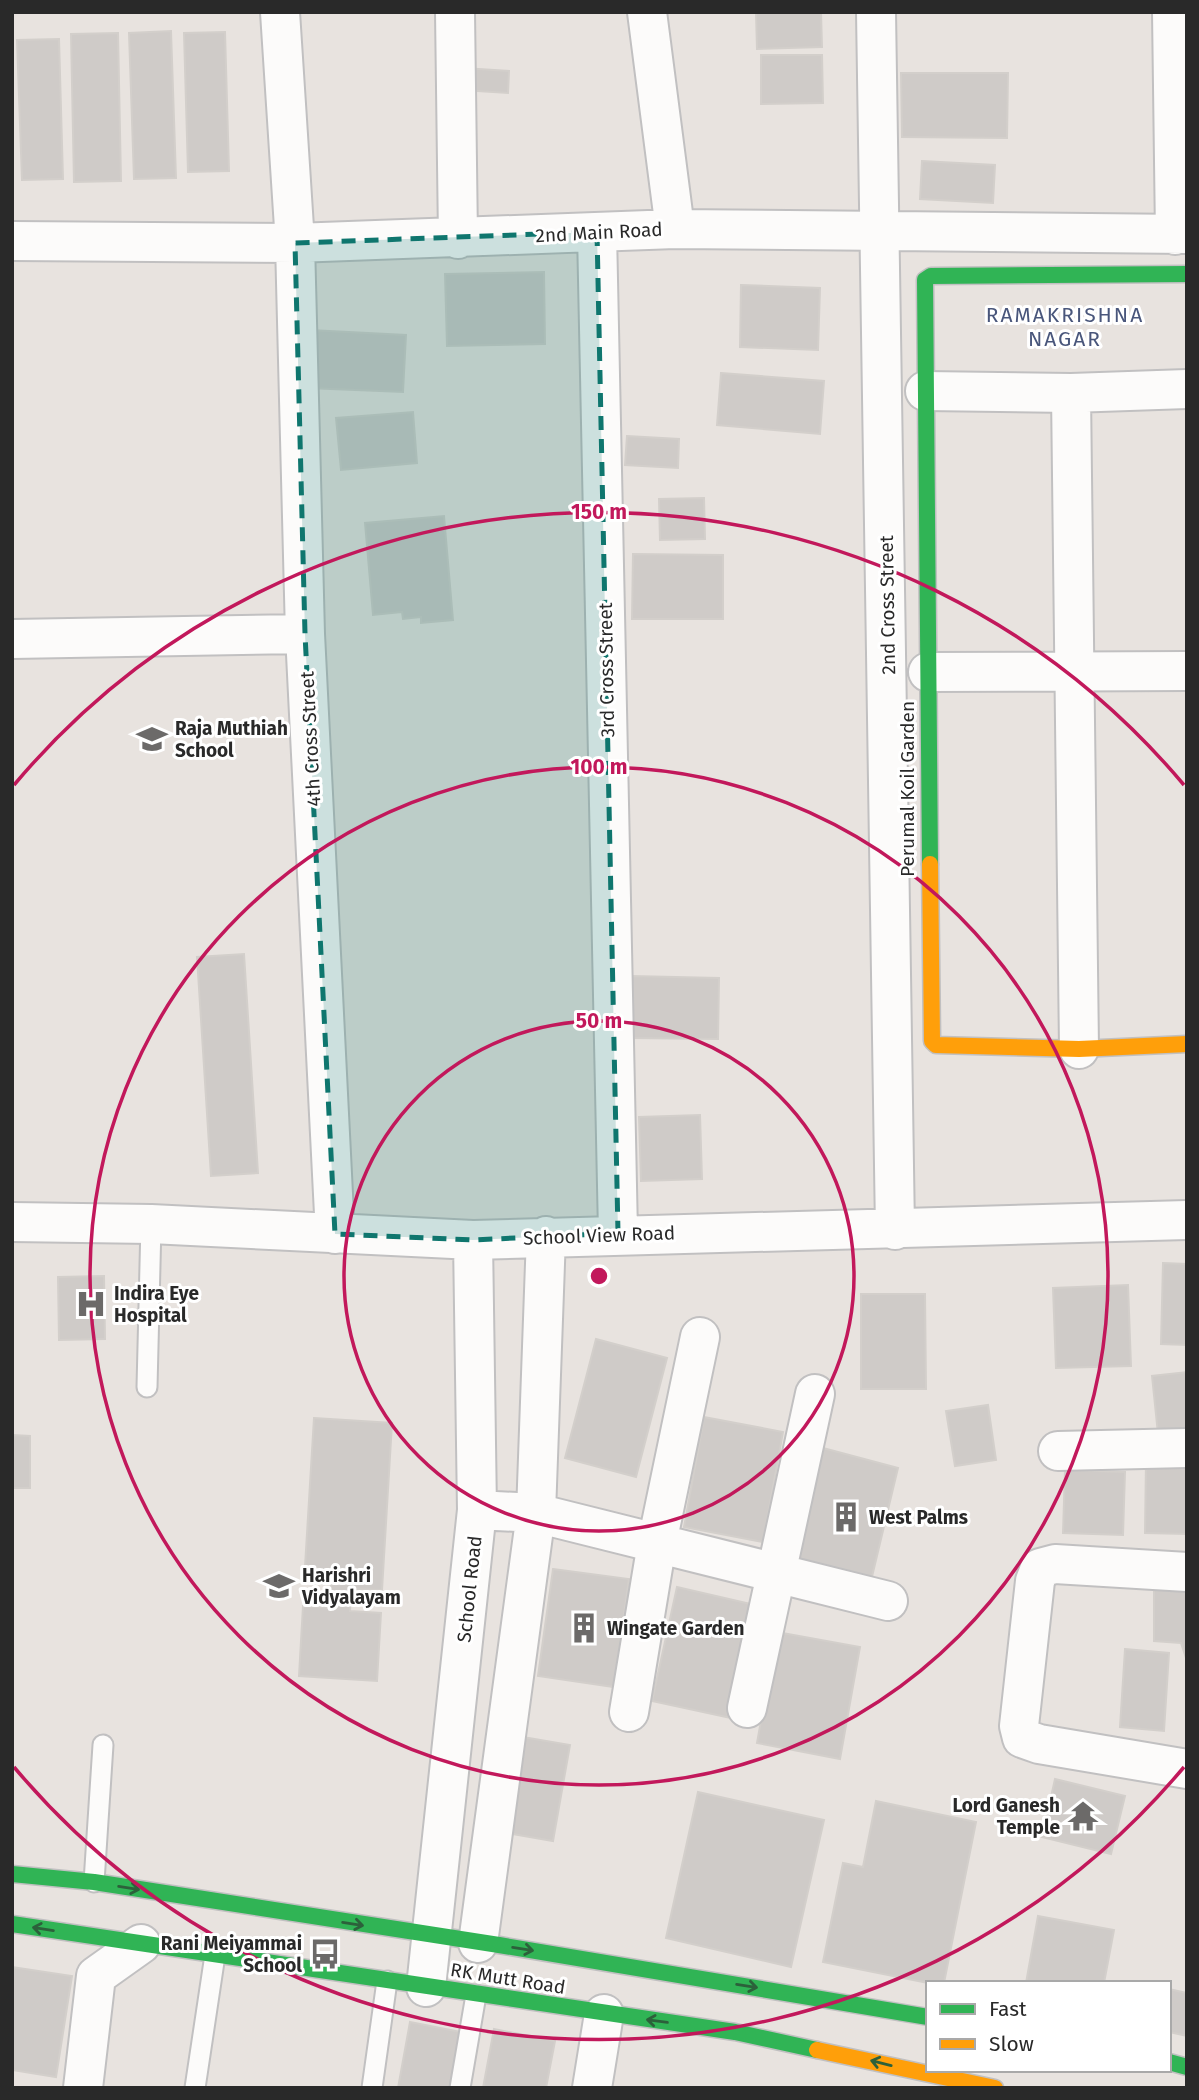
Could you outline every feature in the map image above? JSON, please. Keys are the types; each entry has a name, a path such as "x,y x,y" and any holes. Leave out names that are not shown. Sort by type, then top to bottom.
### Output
{"main road":[{"name":"Perumal Koil Garden","path":"1187,274 931,275 925,280 932,1041 936,1045 948,1047 1079,1049 1187,1044"},
{"name":"RK Mutt Road","path":"12,1874 93,1882 926,2017"},
{"name":"RK Mutt Road","path":"12,1924 747,2034 912,2079 995,2088"}],"street":[{"name":"4th Cross Street","path":"280,12 295,243 305,634 335,1234"},
{"path":"455,12 458,239"},
{"path":"647,12 675,229"},
{"name":"2nd Cross Street","path":"876,12 895,1230"},
{"path":"1172,12 1181,235"},
{"name":"2nd Main Road","path":"12,241 295,243 675,229 1181,235"},
{"name":"3rd Cross Street","path":"597,232 618,1233"},
{"path":"925,391 1071,393 1187,389"},
{"path":"1071,393 1079,1049"},
{"path":"12,639 305,634"},
{"path":"928,671 1187,671"},
{"name":"School View Road","path":"12,1222 151,1224 473,1240 618,1233 895,1230 1187,1220"},
{"path":"478,1943 536,1513 546,1237"},
{"name":"School Road","path":"404,1984 431,1936 477,1510 473,1240"},
{"path":"629,1712 657,1543 700,1337"},
{"path":"747,1709 815,1394"},
{"path":"1058,1451 1187,1448"},
{"path":"477,1510 536,1513 888,1601"},
{"path":"1187,1572 1055,1564 1040,1568 1035,1581 1019,1726 1022,1738 1039,1744 1187,1769"},
{"path":"83,2088 96,1976 141,1944"},
{"path":"592,2088 604,2014"}],"lane":[{"path":"147,1387 151,1224"},
{"path":"93,1882 103,1745"},
{"path":"195,2088 215,1955"},
{"path":"372,2088 404,1984"},
{"path":"381,2088 404,1984"},
{"path":"460,2088 476,1995"}],"highlighted area":[{"path":"597,232 618,1233 473,1240 335,1234 305,634 295,243"}],"building":[{"path":"756,12 821,12 822,47 757,49"},
{"path":"171,31 176,178 134,179 129,33"},
{"path":"225,32 229,171 188,172 184,33"},
{"path":"118,33 121,181 74,182 71,34"},
{"path":"59,39 63,179 22,180 17,40"},
{"path":"761,55 822,55 823,103 761,104"},
{"path":"463,68 509,71 508,93 462,90"},
{"path":"901,73 1008,73 1007,138 902,137"},
{"path":"922,161 995,165 993,203 920,199"},
{"path":"544,272 545,344 447,346 445,274"},
{"path":"741,285 820,288 818,350 740,347"},
{"path":"310,330 406,335 403,392 307,388"},
{"path":"721,373 824,381 820,434 717,425"},
{"path":"413,412 417,463 341,470 336,418"},
{"path":"627,436 679,439 678,468 625,465"},
{"path":"704,498 705,539 660,540 659,499"},
{"path":"444,516 453,620 421,623 421,617 403,619 402,612 373,615 365,523"},
{"path":"633,554 723,555 723,619 632,619"},
{"path":"244,954 258,1173 211,1176 197,957"},
{"path":"631,976 719,978 718,1039 630,1038"},
{"path":"700,1115 702,1179 641,1181 639,1117"},
{"path":"1163,1263 1187,1264 1187,1345 1161,1344"},
{"path":"104,1276 105,1339 59,1340 58,1277"},
{"path":"1128,1285 1131,1366 1056,1368 1053,1288"},
{"path":"861,1294 925,1294 926,1389 861,1389"},
{"path":"596,1339 667,1358 636,1477 565,1458"},
{"path":"1187,1372 1187,1431 1158,1434 1152,1376"},
{"path":"988,1405 996,1460 955,1466 946,1411"},
{"path":"704,1417 783,1432 763,1542 684,1527"},
{"path":"314,1418 392,1423 382,1590 351,1589 350,1611 381,1613 377,1681 299,1676 303,1606 329,1608 331,1584 304,1583"},
{"path":"12,1435 30,1436 30,1488 12,1488"},
{"name":"West Palms","path":"823,1448 898,1468 870,1585 794,1566"},
{"path":"1146,1461 1187,1462 1187,1534 1145,1533"},
{"path":"1065,1470 1125,1472 1123,1535 1063,1533"},
{"name":"Wingate Garden","path":"553,1569 629,1579 614,1687 538,1676"},
{"path":"1154,1583 1187,1583 1187,1661 1181,1643 1154,1641"},
{"path":"677,1587 755,1605 731,1718 652,1701"},
{"path":"777,1632 860,1647 840,1759 757,1743"},
{"path":"1125,1649 1169,1653 1164,1731 1120,1727"},
{"path":"523,1737 570,1745 553,1841 506,1833"},
{"name":"Lord Ganesh Temple","path":"1055,1779 1125,1796 1111,1854 1042,1837"},
{"path":"698,1792 824,1820 791,1967 666,1938"},
{"path":"876,1801 976,1822 944,1981 926,1983 823,1962 843,1863 863,1867"},
{"path":"1038,1916 1114,1930 1104,1981 1026,1981"},
{"path":"12,1967 72,1976 56,2077 12,2070"},
{"path":"1171,1989 1187,1993 1187,2036 1171,2032"},
{"path":"410,2022 461,2032 450,2088 398,2088"},
{"path":"494,2029 555,2041 546,2088 483,2088"}],"traffic: fast":[{"path":"930,864 925,280 931,276 1187,274"},
{"path":"12,1874 94,1882 499,1945 926,2017"},
{"path":"12,1924 735,2032 817,2050"},
{"path":"1171,2063 1187,2067"}],"traffic: slow":[{"path":"930,864 932,1041 936,1045 1079,1049 1187,1044"},
{"path":"817,2050 995,2088"}],"place":[{"name":"Raja Muthiah School","path":"152,739"},
{"name":"Indira Eye Hospital","path":"91,1304"},
{"name":"West Palms","path":"846,1517"},
{"name":"Harishri Vidyalayam","path":"279,1586"},
{"name":"Wingate Garden","path":"584,1628"},
{"name":"Lord Ganesh Temple","path":"1083,1816"},
{"name":"Rani Meiyammai School","path":"325,1954"}],"district":[{"name":"RAMAKRISHNA NAGAR","path":"1065,327"}]}
